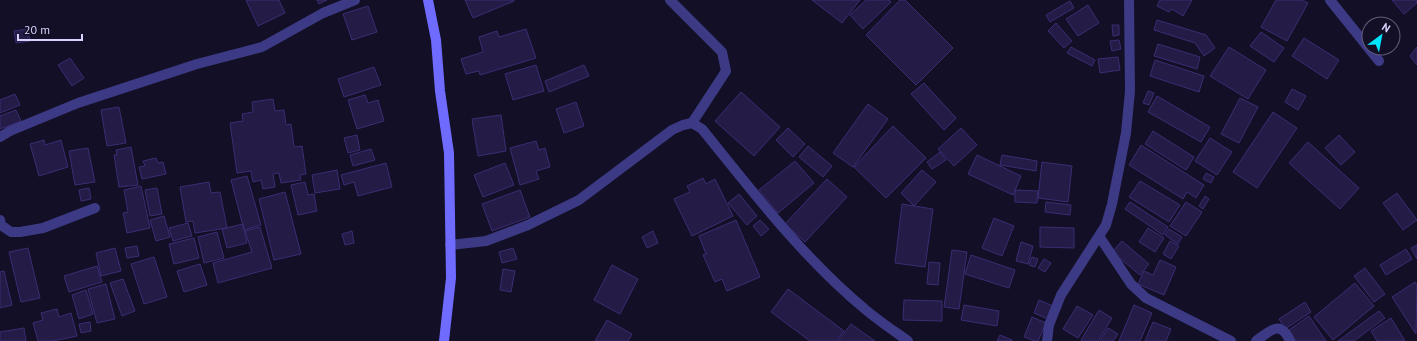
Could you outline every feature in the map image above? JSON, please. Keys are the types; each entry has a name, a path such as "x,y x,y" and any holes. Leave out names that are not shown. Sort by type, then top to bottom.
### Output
{"street":[{"path":"0,137 10,131 78,103 197,64 262,47 323,13 355,0"},
{"path":"428,0 436,40 440,91 449,153 451,278 444,341"},
{"path":"670,0 722,52 726,71 692,123"},
{"path":"1047,341 1049,325 1061,295 1106,225 1112,204 1126,133 1130,91 1129,0"},
{"path":"1330,0 1379,61"},
{"path":"450,245 486,241 528,225 579,200 672,130 692,123 702,129 787,232 814,261 866,310 908,341"},
{"path":"0,220 1,225 11,232 20,232 43,228 95,208"},
{"path":"1099,236 1131,284 1146,298 1231,341"},
{"path":"1256,341 1272,329 1276,328 1281,329 1290,341"}],"building":[{"path":"246,0 279,0 285,13 258,26"},
{"path":"317,0 327,0 319,4"},
{"path":"465,0 514,0 514,1 473,18"},
{"path":"812,0 860,0 842,23"},
{"path":"866,0 889,0 891,2 863,29 850,15"},
{"path":"900,0 905,0 953,48 916,85 866,35"},
{"path":"1160,0 1192,0 1183,16 1172,9 1169,12 1157,6"},
{"path":"1276,0 1302,0 1308,3 1287,41 1261,27"},
{"path":"1392,0 1417,0 1417,3 1404,14"},
{"path":"1070,1 1074,8 1050,22 1046,15"},
{"path":"1088,5 1099,23 1078,36 1066,19"},
{"path":"368,6 377,32 352,40 343,14"},
{"path":"1157,20 1206,35 1215,48 1204,56 1195,43 1154,30"},
{"path":"1056,23 1072,41 1064,48 1048,31"},
{"path":"1112,25 1119,25 1119,35 1113,36"},
{"path":"28,29 30,41 16,43 14,31"},
{"path":"526,29 536,58 480,75 479,71 466,74 461,59 483,52 479,37 497,31 499,37"},
{"path":"1261,32 1284,48 1274,62 1250,46"},
{"path":"1304,38 1339,60 1327,79 1292,56"},
{"path":"1119,40 1121,49 1112,51 1110,41"},
{"path":"1158,44 1200,57 1197,69 1154,56"},
{"path":"1071,47 1095,60 1092,66 1067,53"},
{"path":"1229,47 1266,70 1248,99 1210,76"},
{"path":"1417,47 1417,65 1410,56"},
{"path":"1118,57 1120,70 1100,73 1098,59"},
{"path":"70,58 84,78 72,86 58,65"},
{"path":"1155,60 1204,76 1199,92 1150,76"},
{"path":"536,65 544,91 513,100 505,74"},
{"path":"584,65 589,76 549,92 545,81"},
{"path":"374,67 381,85 344,97 338,79"},
{"path":"924,83 956,118 944,130 911,94"},
{"path":"1292,89 1306,96 1298,110 1285,102"},
{"path":"1148,91 1154,93 1149,105 1143,103"},
{"path":"741,92 780,127 754,156 715,121"},
{"path":"15,94 20,105 0,113 0,100"},
{"path":"365,95 368,103 378,100 384,121 357,129 348,100"},
{"path":"1157,96 1210,127 1201,142 1148,112"},
{"path":"1240,98 1258,107 1239,143 1221,134"},
{"path":"273,99 275,111 284,110 286,125 291,124 294,147 302,146 306,174 300,175 301,180 281,183 279,173 273,174 275,187 263,189 261,180 253,182 251,171 237,173 230,123 243,121 242,114 253,112 252,102"},
{"path":"576,102 584,126 564,133 556,109"},
{"path":"868,104 888,119 853,167 833,153"},
{"path":"119,107 126,143 107,146 101,110"},
{"path":"16,110 21,121 0,129 0,116"},
{"path":"1273,112 1297,128 1257,188 1233,172"},
{"path":"501,115 506,151 478,156 472,119"},
{"path":"893,126 926,158 886,198 854,167"},
{"path":"788,128 805,144 793,157 776,140"},
{"path":"961,128 977,145 954,166 938,149"},
{"path":"1153,131 1194,157 1186,170 1145,144"},
{"path":"357,135 360,150 348,153 344,138"},
{"path":"1339,135 1355,152 1341,165 1325,148"},
{"path":"1210,138 1232,152 1217,175 1195,161"},
{"path":"44,140 45,145 61,140 68,167 39,176 30,144"},
{"path":"536,141 539,150 545,148 550,167 536,171 539,179 520,185 510,148"},
{"path":"1308,142 1359,188 1340,209 1289,163"},
{"path":"1141,145 1204,185 1196,198 1187,192 1183,199 1129,165"},
{"path":"808,146 832,166 823,177 799,157"},
{"path":"131,147 138,185 119,187 114,155 117,155 116,150"},
{"path":"88,148 95,182 75,185 69,151"},
{"path":"371,149 375,160 353,166 350,155"},
{"path":"940,152 946,160 932,169 927,162"},
{"path":"977,155 1021,176 1013,195 968,174"},
{"path":"1002,155 1037,161 1036,171 1000,165"},
{"path":"156,158 158,163 163,162 166,174 142,179 139,167 145,166 143,161"},
{"path":"795,161 814,183 778,213 759,190"},
{"path":"1042,162 1072,166 1068,202 1038,198"},
{"path":"386,163 392,187 358,196 354,182 344,185 341,175"},
{"path":"505,163 514,185 483,197 474,175"},
{"path":"337,170 340,189 315,193 312,175"},
{"path":"922,170 936,182 914,206 901,193"},
{"path":"1206,173 1214,177 1211,183 1203,179"},
{"path":"247,176 261,225 244,230 231,180"},
{"path":"703,178 706,184 715,179 733,216 692,236 674,199 690,192 687,186"},
{"path":"827,179 847,197 805,242 785,224"},
{"path":"1140,181 1180,205 1169,222 1129,197"},
{"path":"209,182 211,193 220,192 227,228 195,233 193,221 186,222 180,187"},
{"path":"305,182 308,195 314,194 317,211 298,215 291,185"},
{"path":"141,186 150,228 127,233 123,213 128,212 124,190"},
{"path":"89,188 91,199 81,201 79,190"},
{"path":"157,188 162,214 150,216 145,190"},
{"path":"520,190 530,217 492,231 482,204"},
{"path":"1015,190 1038,191 1037,203 1015,202"},
{"path":"285,192 301,254 274,260 259,199"},
{"path":"1397,193 1417,220 1403,230 1383,203"},
{"path":"739,194 757,216 747,225 728,203"},
{"path":"1205,196 1209,199 1203,209 1199,206"},
{"path":"1046,202 1071,205 1070,215 1045,212"},
{"path":"1130,202 1168,227 1163,235 1125,209"},
{"path":"1186,202 1202,212 1186,236 1170,226"},
{"path":"902,204 933,209 925,267 895,263"},
{"path":"164,216 170,237 156,241 150,220"},
{"path":"994,218 1014,226 1002,256 982,248"},
{"path":"736,220 760,277 727,291 722,279 715,282 703,255 706,254 699,236"},
{"path":"760,220 769,229 761,236 753,226"},
{"path":"188,223 192,236 173,241 169,228"},
{"path":"243,224 247,243 227,248 222,229"},
{"path":"260,227 272,268 218,283 213,263 252,252 245,231"},
{"path":"1040,227 1074,228 1074,248 1040,247"},
{"path":"1148,228 1164,238 1155,252 1139,242"},
{"path":"1169,229 1182,237 1178,244 1165,235"},
{"path":"352,231 354,243 345,245 342,234"},
{"path":"653,231 658,243 647,248 642,237"},
{"path":"217,232 224,258 204,263 198,237"},
{"path":"194,238 199,258 174,264 169,244"},
{"path":"1122,241 1149,264 1140,275 1112,252"},
{"path":"1170,241 1179,246 1171,259 1163,254"},
{"path":"1021,242 1033,246 1028,264 1016,261"},
{"path":"1417,245 1417,259 1411,248"},
{"path":"137,246 139,256 127,258 125,248"},
{"path":"28,248 40,298 21,302 9,252"},
{"path":"115,248 121,271 101,276 96,253"},
{"path":"513,248 517,259 502,263 499,252"},
{"path":"1406,249 1412,259 1386,275 1380,265"},
{"path":"952,250 967,252 959,309 944,307"},
{"path":"971,255 1015,270 1009,288 965,274"},
{"path":"154,257 167,297 144,304 131,264"},
{"path":"1032,257 1038,259 1035,267 1029,265"},
{"path":"1044,259 1051,263 1045,272 1038,268"},
{"path":"1160,260 1176,267 1164,295 1138,284 1144,271 1153,275"},
{"path":"929,262 940,263 938,285 927,284"},
{"path":"200,264 207,285 184,292 177,271"},
{"path":"612,265 638,279 620,314 594,300"},
{"path":"97,266 102,282 69,292 64,276"},
{"path":"1365,268 1385,294 1374,302 1354,276"},
{"path":"503,269 515,271 511,292 500,290"},
{"path":"4,271 12,305 0,308 0,272"},
{"path":"123,279 135,311 122,316 110,283"},
{"path":"1415,282 1417,285 1416,334 1392,297"},
{"path":"1355,283 1374,306 1333,340 1314,317"},
{"path":"106,284 115,319 97,323 88,289"},
{"path":"788,289 844,331 836,341 810,341 771,312"},
{"path":"86,290 93,314 79,319 72,295"},
{"path":"904,300 942,301 942,321 903,320"},
{"path":"1039,300 1053,306 1048,319 1034,313"},
{"path":"1305,302 1311,312 1285,329 1279,319"},
{"path":"964,305 999,311 997,326 961,320"},
{"path":"1134,305 1152,313 1140,341 1119,341"},
{"path":"1077,306 1093,315 1078,338 1063,329"},
{"path":"57,309 59,317 71,313 77,336 53,341 38,341 33,323 43,320 41,313"},
{"path":"1099,310 1112,318 1098,341 1082,341 1081,340"},
{"path":"1379,311 1385,318 1354,341 1338,341"},
{"path":"1309,316 1326,341 1296,341 1289,330"},
{"path":"1032,317 1046,323 1038,341 1024,337"},
{"path":"1391,318 1405,341 1377,341 1371,331"},
{"path":"607,320 632,334 628,341 595,341"},
{"path":"90,322 91,331 81,333 79,324"},
{"path":"1153,322 1171,329 1166,341 1145,341"},
{"path":"851,324 875,341 838,341"},
{"path":"24,328 26,341 0,341 0,332"},
{"path":"1108,328 1118,334 1113,341 1100,341"},
{"path":"1000,335 1012,340 1012,341 997,341"}]}
